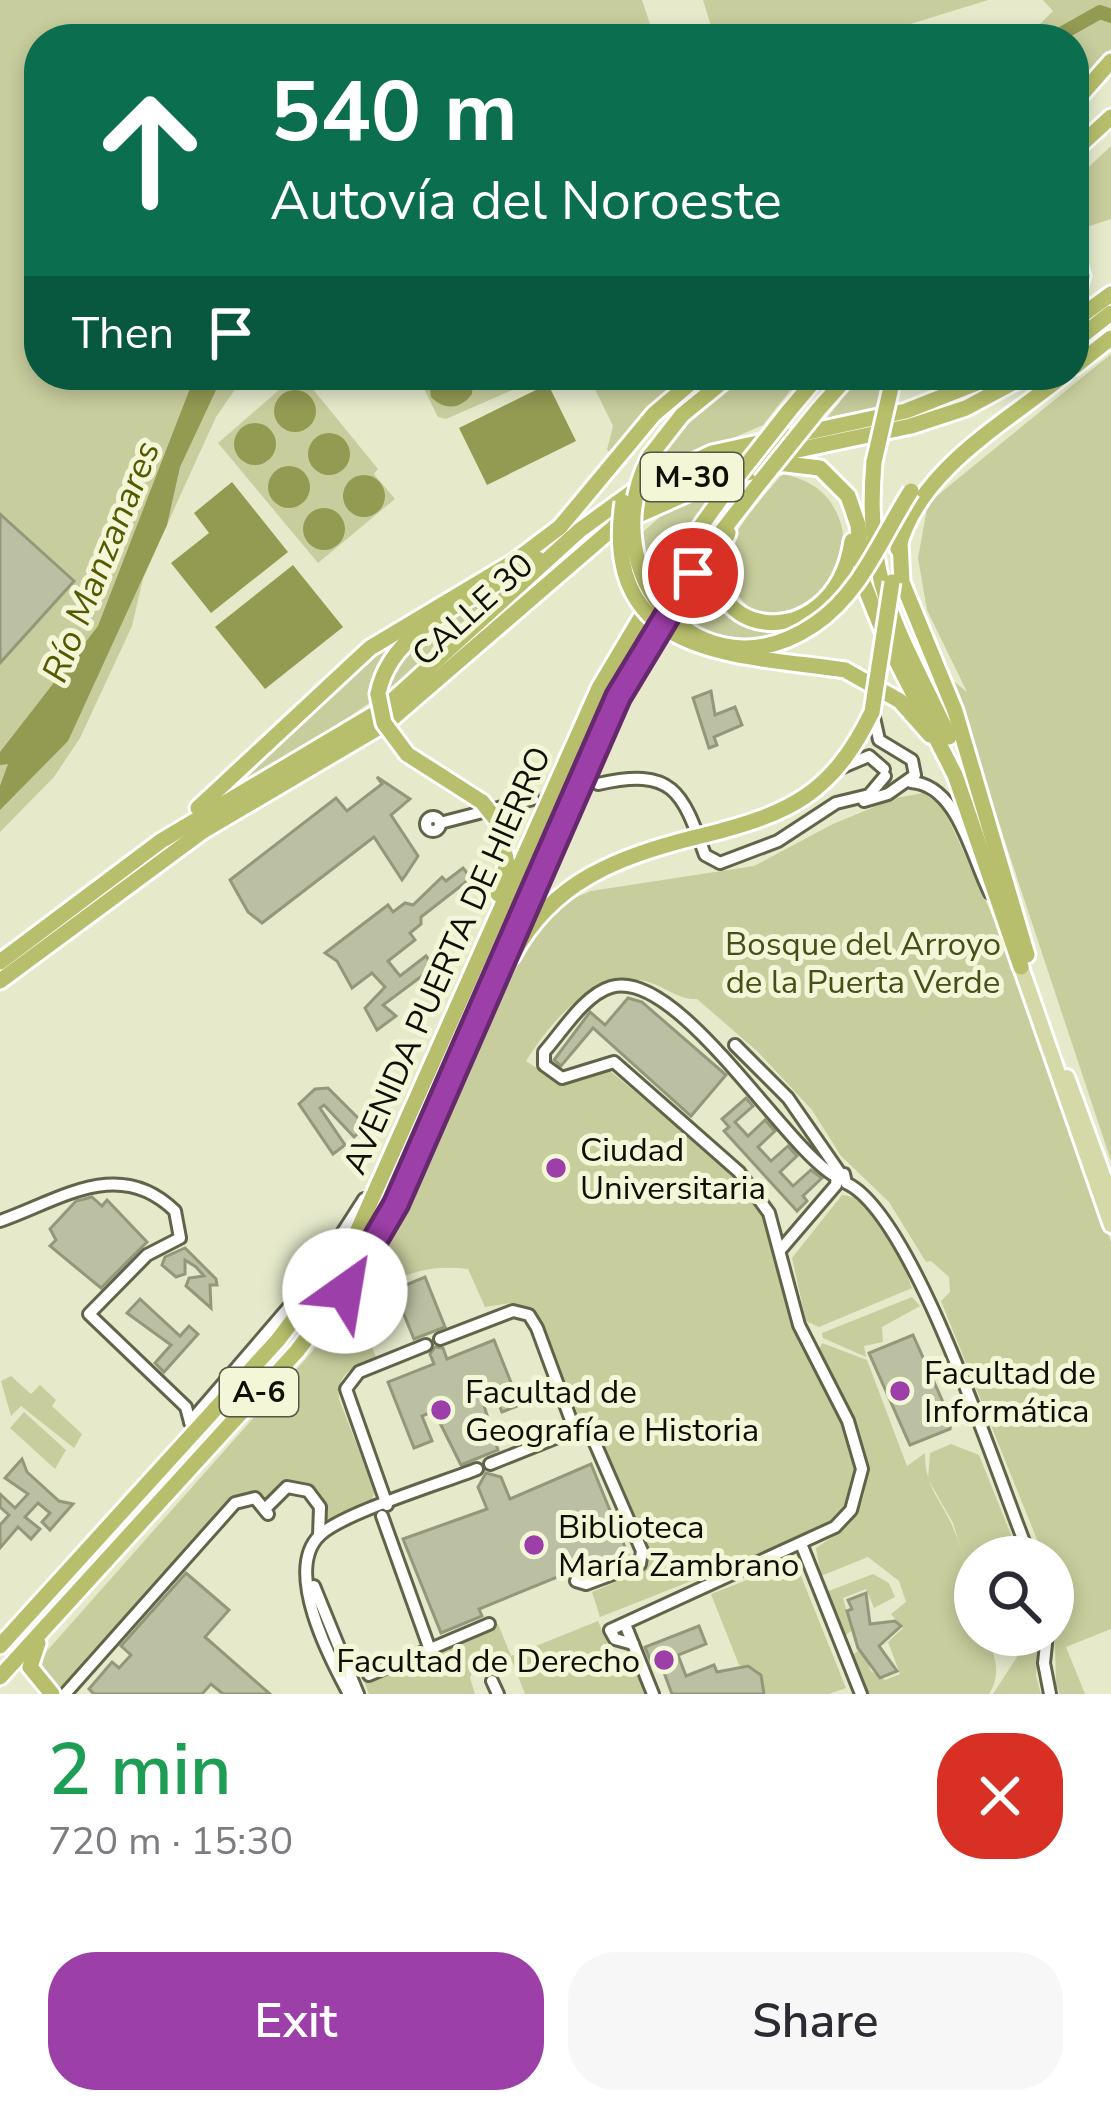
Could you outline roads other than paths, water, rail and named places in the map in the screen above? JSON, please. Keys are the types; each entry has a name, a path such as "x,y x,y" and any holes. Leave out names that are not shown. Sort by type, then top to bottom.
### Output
{"highway":[{"path":"160,841 370,649 515,561 560,526 654,414 682,390"},
{"path":"703,390 673,414 627,484 620,537 627,574 649,611 669,632 715,654 845,670 900,700 928,732 990,893 1024,961"},
{"path":"713,390 646,455 631,516 638,571 675,621 731,644 784,640 825,616 860,577 911,490 938,462 1043,390"},
{"name":"AVENIDA PUERTA DE HIERRO","path":"0,1646 321,1287 354,1239 576,736 638,620 729,487 806,390"},
{"name":"A-6","path":"740,508 836,390"},
{"path":"891,390 874,462 871,531 878,584 890,621 961,764 1024,961"},
{"name":"CALLE 30","path":"2,977 52,925 160,841 382,709 580,530 635,490 712,453 906,411 959,390"},
{"name":"CALLE 30","path":"2,977 202,831 388,722 598,536 661,492 722,466 911,426 998,390"},
{"path":"456,1065 475,1038 515,948 555,898 613,861 787,811 831,778 872,712 900,542 916,503 935,478 1046,390"},
{"path":"419,698 433,693 641,514 715,477 777,460 820,468 840,485 858,525 869,599 955,775 1024,961"},
{"path":"641,514 746,471 775,465 816,472 843,499 853,542 838,586 804,618 788,624 754,623 730,604 719,562 740,508"},
{"name":"AVENIDA PUERTA DE HIERRO","path":"0,1677 345,1291 385,1227 596,744 649,640 740,508"},
{"path":"474,972 507,863 498,822 482,802 407,754 384,723 378,694 386,664 408,638 497,587 580,530"},
{"path":"900,542 902,582 955,711 1024,961"},
{"path":"0,952 52,925"},
{"path":"364,1199 380,1165 398,1148"},
{"path":"161,1467 188,1415"},
{"path":"33,1676 31,1652 105,1563"},
{"path":"0,1687 17,1674 33,1676 52,1694"}],"main road":[{"path":"1024,961 1111,1197"},
{"path":"1024,961 1111,1225"}],"street":[{"path":"872,712 879,740 916,767 907,784"},
{"path":"598,784 641,776 664,783 689,807 706,855 720,863 778,842 826,809 869,795 898,754"},
{"path":"831,778 862,756 907,784"},
{"path":"826,809 877,800 907,784 929,783 949,801 990,893"},
{"path":"440,823 533,799"},
{"path":"653,1694 633,1644 611,1635 610,1630 835,1527 851,1510 862,1469 848,1421 799,1325 770,1213 749,1181 618,1065 606,1061 562,1078 544,1065 544,1052 593,997 612,987 641,989 722,1053 839,1179 870,1198 906,1249 1022,1536"},
{"path":"735,1046 788,1098 839,1179"},
{"path":"782,1248 839,1179"},
{"path":"0,1221 94,1184 134,1187 166,1202 179,1219 180,1238 147,1255 89,1314 188,1415"},
{"name":"AVENIDA PUERTA DE HIERRO","path":"188,1415 204,1407 312,1280 364,1199"},
{"path":"440,1339 513,1311 529,1315 572,1423 591,1434 642,1552 640,1564 586,1584 576,1581"},
{"path":"426,1345 359,1372 346,1389 429,1647"},
{"path":"320,1535 560,1436 572,1423"},
{"path":"65,1694 235,1503 250,1497 267,1510 287,1487 308,1491 320,1507 320,1535 308,1555 353,1694"},
{"path":"802,1546 861,1694"},
{"path":"369,1675 489,1624"},
{"path":"1045,1656 1050,1694"},
{"path":"492,1681 498,1694"}],"waterway":[{"name":"Río Manzanares","path":"1079,24 1100,12 1111,16"}],"tunnel":[{"path":"533,799 598,784"}],"place":[{"name":"Ciudad Universitaria","path":"556,1168"},
{"name":"Facultad de Informática","path":"900,1391"},
{"name":"Facultad de Geografía e Historia","path":"441,1410"},
{"name":"Biblioteca María Zambrano","path":"534,1545"},
{"name":"Facultad de Derecho","path":"664,1660"}],"park label":[{"name":"Bosque del Arroyo de la Puerta Verde","path":"863,962"}]}
